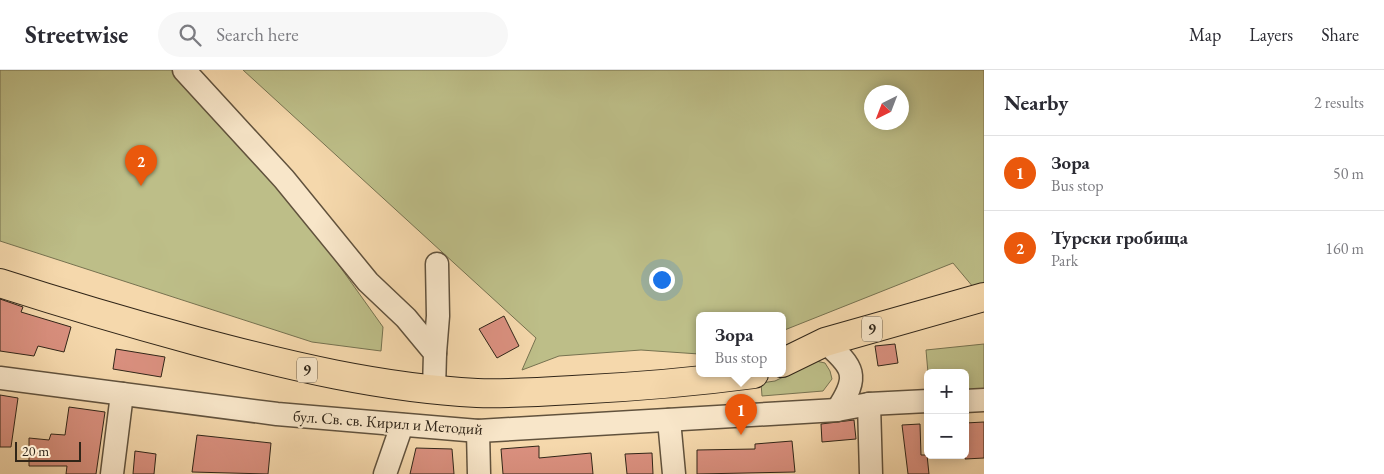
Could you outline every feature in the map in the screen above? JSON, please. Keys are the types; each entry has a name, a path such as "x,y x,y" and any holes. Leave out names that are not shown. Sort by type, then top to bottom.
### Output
{"main road":[{"name":"9","path":"0,283 66,305 272,362 346,378 434,390 478,393 624,388 726,377"},
{"name":"9","path":"786,361 825,342 984,298"}],"street":[{"path":"184,70 284,179 368,282 406,318 436,353"},
{"path":"434,390 438,316 437,264"},
{"path":"825,342 845,360 852,377 848,394 837,410"},
{"name":"бул. Св. св. Кирил и Методий","path":"0,378 277,414 478,431 837,410 869,404 924,402"},
{"path":"624,388 624,422"},
{"path":"112,474 122,394"},
{"path":"969,401 984,400"},
{"path":"869,404 871,474"},
{"path":"669,420 674,474"},
{"path":"385,474 402,425"},
{"path":"478,431 479,474"}],"green space":[{"path":"0,70 176,70 281,184 383,327 381,351 312,342 0,241"},
{"path":"243,70 984,70 984,300 953,263 786,329 786,312 696,312 696,354 641,350 559,356 522,370 536,338"},
{"path":"984,344 984,400 969,401 969,369 928,369 926,350"},
{"path":"816,361 825,363 832,379 823,391 762,396 761,383 775,381"}],"building":[{"path":"0,299 23,307 21,312 71,327 64,352 38,346 34,356 0,351"},
{"path":"504,316 519,346 497,358 479,329"},
{"path":"895,344 898,363 878,366 875,346"},
{"path":"116,349 165,357 161,377 113,369"},
{"path":"0,395 18,398 11,447 0,447"},
{"path":"69,407 105,412 96,474 66,474 67,466 29,466 29,438 49,440 51,434 65,435"},
{"path":"854,420 856,439 822,442 821,424"},
{"path":"984,422 984,458 969,459 969,423"},
{"path":"920,424 921,455 924,455 924,459 927,459 929,474 908,474 902,425"},
{"path":"197,435 271,443 268,474 192,472"},
{"path":"792,441 795,472 697,474 697,450 755,449 755,444"},
{"path":"539,446 539,458 591,453 593,474 503,474 501,449"},
{"path":"416,448 452,449 454,474 410,474"},
{"path":"135,451 156,454 154,474 133,474"},
{"path":"652,453 653,474 627,474 625,454"}],"place":[{"name":"Турски гробища","path":"141,186"},
{"name":"Зора","path":"741,435"}]}
